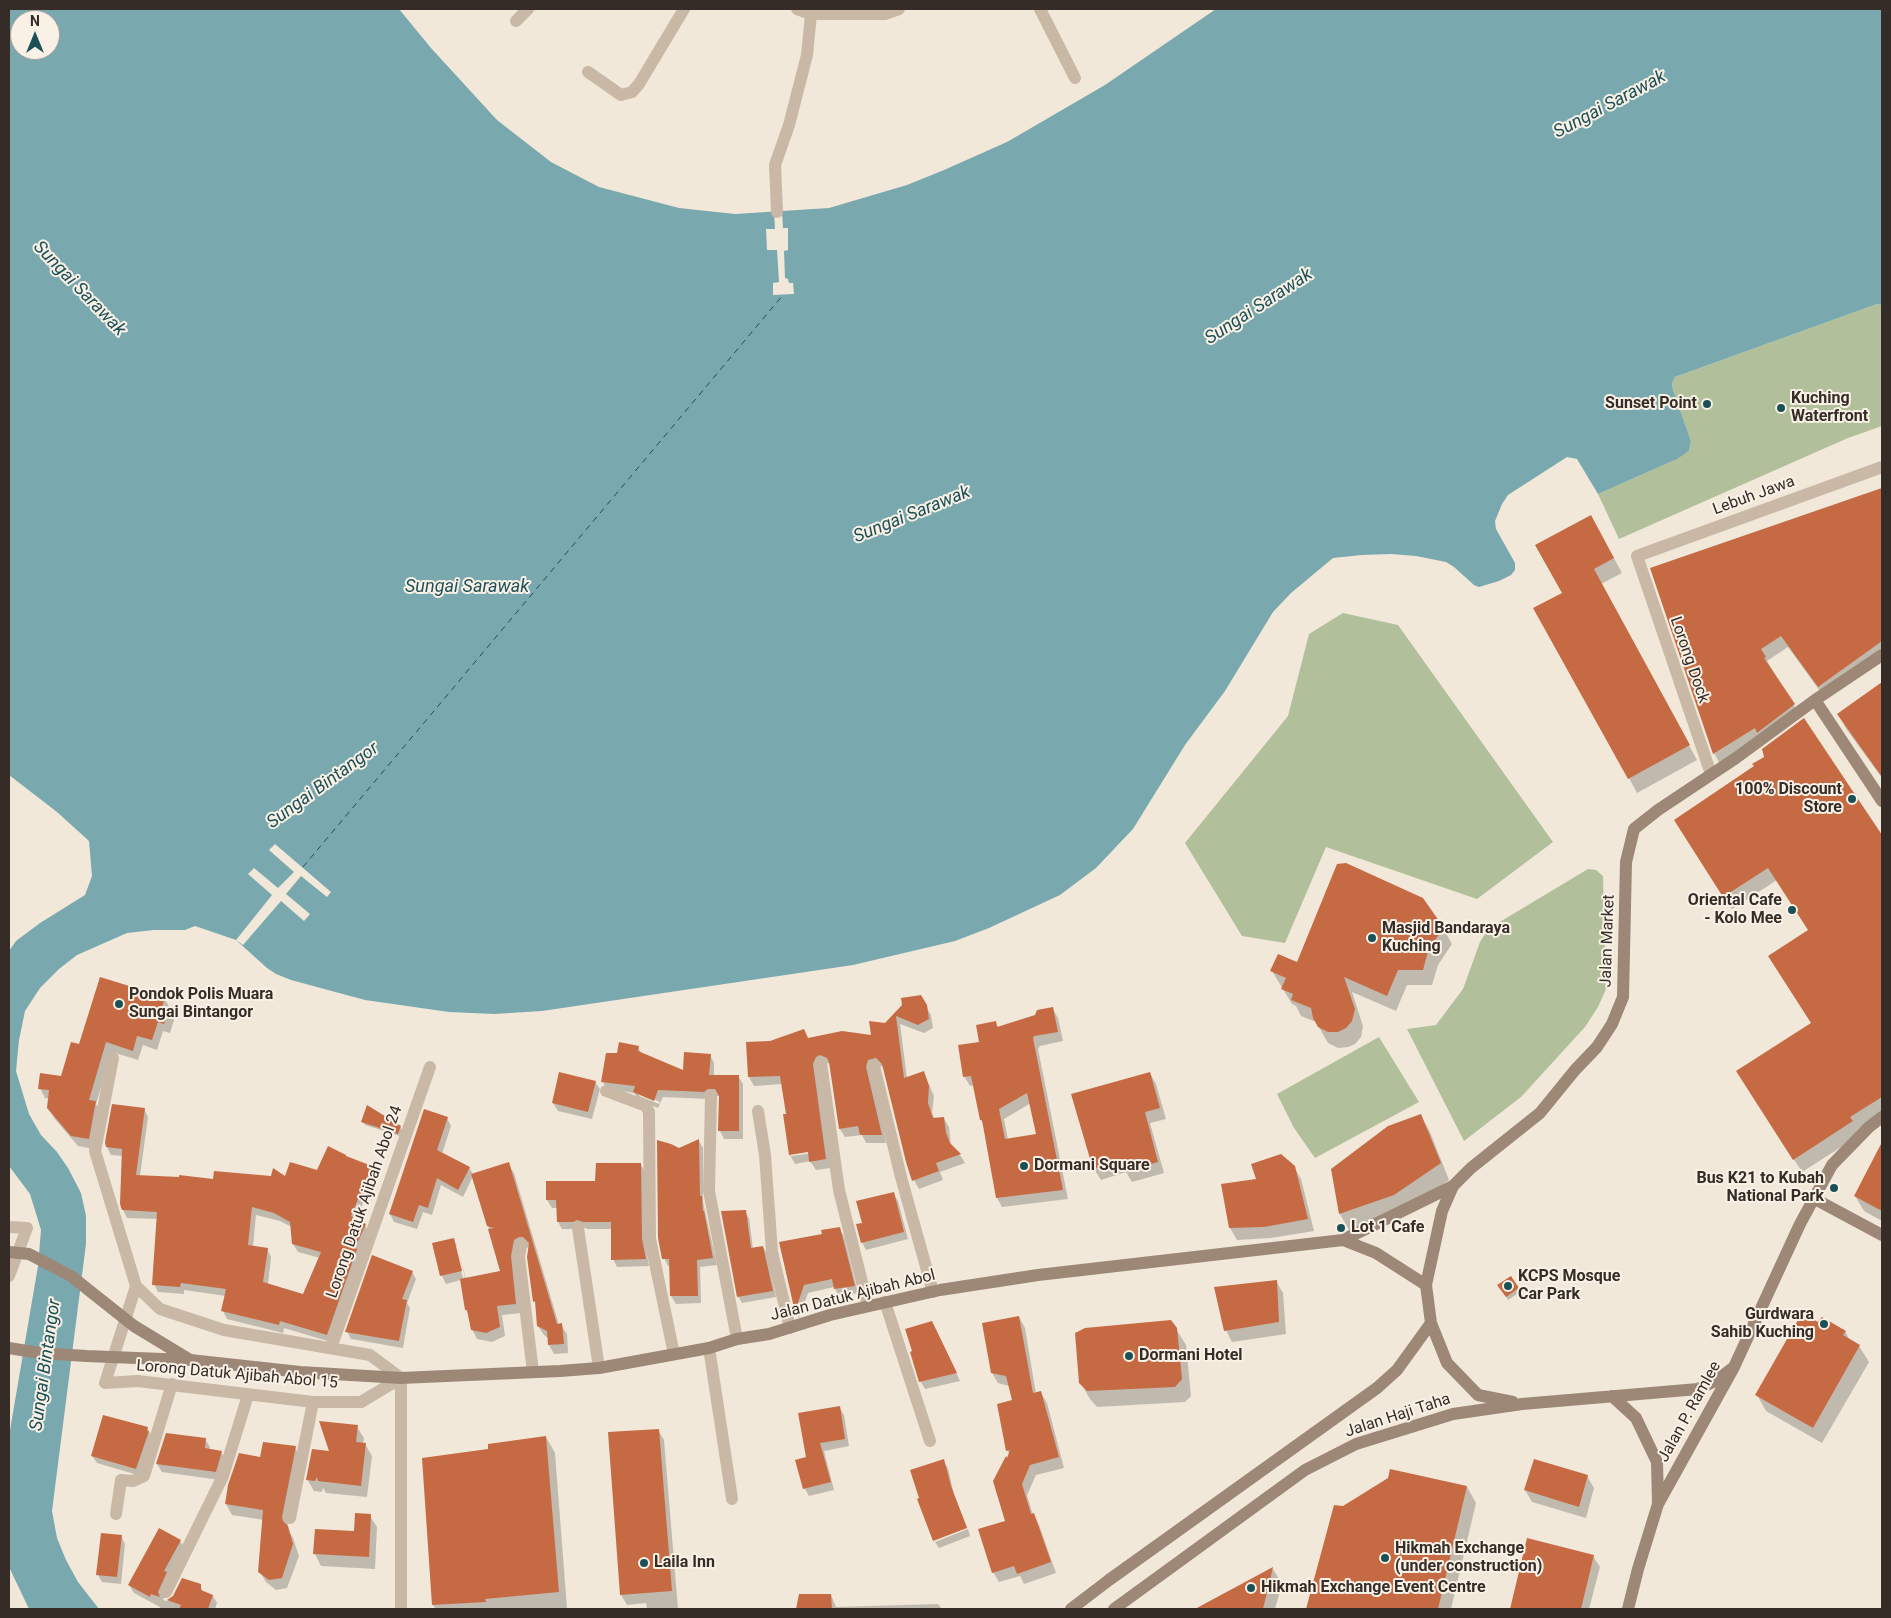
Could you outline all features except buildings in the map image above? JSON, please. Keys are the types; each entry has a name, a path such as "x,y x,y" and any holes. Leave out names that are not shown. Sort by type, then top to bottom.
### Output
{"main road":[{"name":"Jalan Market","path":"1426,1285 1442,1211 1453,1186 1471,1168 1540,1114 1597,1047 1612,1024 1622,997 1626,862 1634,829 1658,810 1882,655"},
{"path":"1815,700 1882,801"},
{"name":"Jalan P. Ramlee","path":"1628,1609 1658,1504 1734,1367 1800,1224 1832,1166 1868,1127 1882,1116"},
{"name":"Jalan Datuk Ajibah Abol","path":"9,1348 39,1353 190,1360 300,1372 401,1378 599,1368 709,1348 738,1339 769,1334 868,1306 933,1292 1038,1275 1343,1240 1453,1186"},
{"path":"1814,1198 1882,1235"},
{"name":"Jalan Datuk Ajibah Abol","path":"1343,1240 1376,1253 1426,1285"},
{"path":"9,1252 29,1254 71,1276 134,1326 190,1360"},
{"path":"1426,1285 1431,1323 1447,1363 1478,1395 1522,1404"},
{"name":"Jalan Haji Taha","path":"1071,1609 1377,1388 1397,1370 1431,1323"},
{"name":"Jalan Haji Taha","path":"1114,1609 1305,1470 1356,1444 1454,1414 1522,1404 1698,1389 1717,1380 1734,1367"},
{"name":"Jalan P. Ramlee","path":"1612,1396 1636,1418 1657,1462 1658,1504"}],"street":[{"path":"516,22 528,9"},
{"path":"588,72 621,95 632,92 639,84 684,9"},
{"path":"798,9 811,14 885,14 900,9"},
{"path":"1040,9 1075,78"},
{"path":"777,212 775,165 789,125 807,55 811,14"},
{"name":"Lebuh Jawa","path":"1637,556 1882,467"},
{"name":"Lorong Dock","path":"1637,556 1711,774"},
{"path":"113,1058 95,1151 136,1286 160,1309 224,1330 370,1354 401,1378 401,1609"},
{"path":"821,1063 839,1190 868,1306"},
{"path":"874,1066 900,1177 933,1292"},
{"name":"Lorong Datuk Ajibah Abol 24","path":"331,1348 430,1067"},
{"path":"606,1091 646,1106 649,1112 650,1239 674,1354"},
{"path":"711,1096 709,1191 738,1339"},
{"path":"758,1112 765,1155 772,1252 790,1328"},
{"path":"9,1227 27,1228 9,1276"},
{"path":"578,1228 599,1368"},
{"path":"521,1245 519,1257 533,1372"},
{"name":"Lorong Datuk Ajibah Abol 15","path":"136,1286 105,1382 138,1381 172,1384 314,1402 360,1402 401,1378"},
{"path":"885,1302 930,1441"},
{"path":"709,1348 732,1500"},
{"path":"116,1514 120,1480 133,1481 144,1476 172,1384"},
{"path":"166,1592 223,1476 248,1395"},
{"path":"290,1518 314,1402"}],"green space":[{"name":"Kuching Waterfront","path":"1877,304 1882,305 1882,426 1848,438 1619,539 1598,494 1670,462 1689,451 1691,441 1673,390 1672,383 1675,377"},
{"path":"1343,613 1398,625 1553,842 1477,899 1326,847 1285,943 1242,936 1185,843 1288,716 1309,634"},
{"path":"1588,869 1596,870 1603,876 1606,989 1598,1007 1585,1027 1521,1097 1464,1141 1407,1029 1436,1025 1463,989 1480,942 1488,929"},
{"path":"1379,1037 1419,1102 1315,1158 1294,1128 1277,1094"}],"water":[{"name":"Sungai Sarawak","path":"9,9 399,9 431,48 497,120 551,162 599,187 679,208 735,214 829,208 907,185 944,170 1007,142 1105,85 1216,9 1882,9 1882,305 1877,304 1675,377 1672,383 1673,390 1691,441 1689,451 1677,459 1598,494 1577,459 1567,457 1508,495 1495,521 1496,529 1515,563 1515,570 1511,575 1499,581 1479,587 1446,562 1416,556 1391,554 1333,558 1291,593 1273,612 1225,691 1185,745 1133,829 1096,868 1060,895 989,928 955,941 853,965 542,1011 494,1014 449,1012 365,1000 291,980 276,974 236,940 195,926 185,930 154,930 127,933 77,955 59,969 40,988 25,1011 19,1040 16,1071 29,1114 41,1135 57,1152 68,1168 81,1193 86,1216 86,1244 52,1511 57,1538 66,1560 78,1582 99,1609 29,1609 9,1567 9,1436 38,1266 41,1230 30,1194 9,1166 9,951 16,941 40,923 85,895 92,876 89,841 57,812 9,775"}],"pier":[{"path":"774,212 782,212 783,228 788,228 788,250 784,251 785,278 788,279 789,283 793,283 794,294 773,295 773,283 779,282 777,250 767,250 766,229 775,229"},
{"path":"275,844 331,892 327,897 301,876 286,894 310,914 304,921 281,901 243,945 236,940 272,895 248,874 254,868 278,888 294,872 269,850"}],"ferry route":[{"path":"303,867 783,295"}],"place":[{"name":"Sunset Point","path":"1707,404"},
{"name":"Kuching Waterfront","path":"1781,408"},
{"name":"100% Discount Store","path":"1852,799"},
{"name":"Oriental Cafe - Kolo Mee","path":"1792,910"},
{"name":"Masjid Bandaraya Kuching","path":"1372,938"},
{"name":"Pondok Polis Muara Sungai Bintangor","path":"119,1004"},
{"name":"Dormani Square","path":"1024,1166"},
{"name":"Bus K21 to Kubah National Park","path":"1834,1188"},
{"name":"Lot 1 Cafe","path":"1341,1228"},
{"name":"KCPS Mosque Car Park","path":"1508,1286"},
{"name":"Gurdwara Sahib Kuching","path":"1824,1324"},
{"name":"Dormani Hotel","path":"1129,1356"},
{"name":"Hikmah Exchange (under construction)","path":"1385,1558"},
{"name":"Laila Inn","path":"644,1563"},
{"name":"Hikmah Exchange Event Centre","path":"1251,1588"}],"water label":[{"name":"Sungai Bintangor","path":"323,786"},
{"name":"Sungai Bintangor","path":"46,1365"}]}
